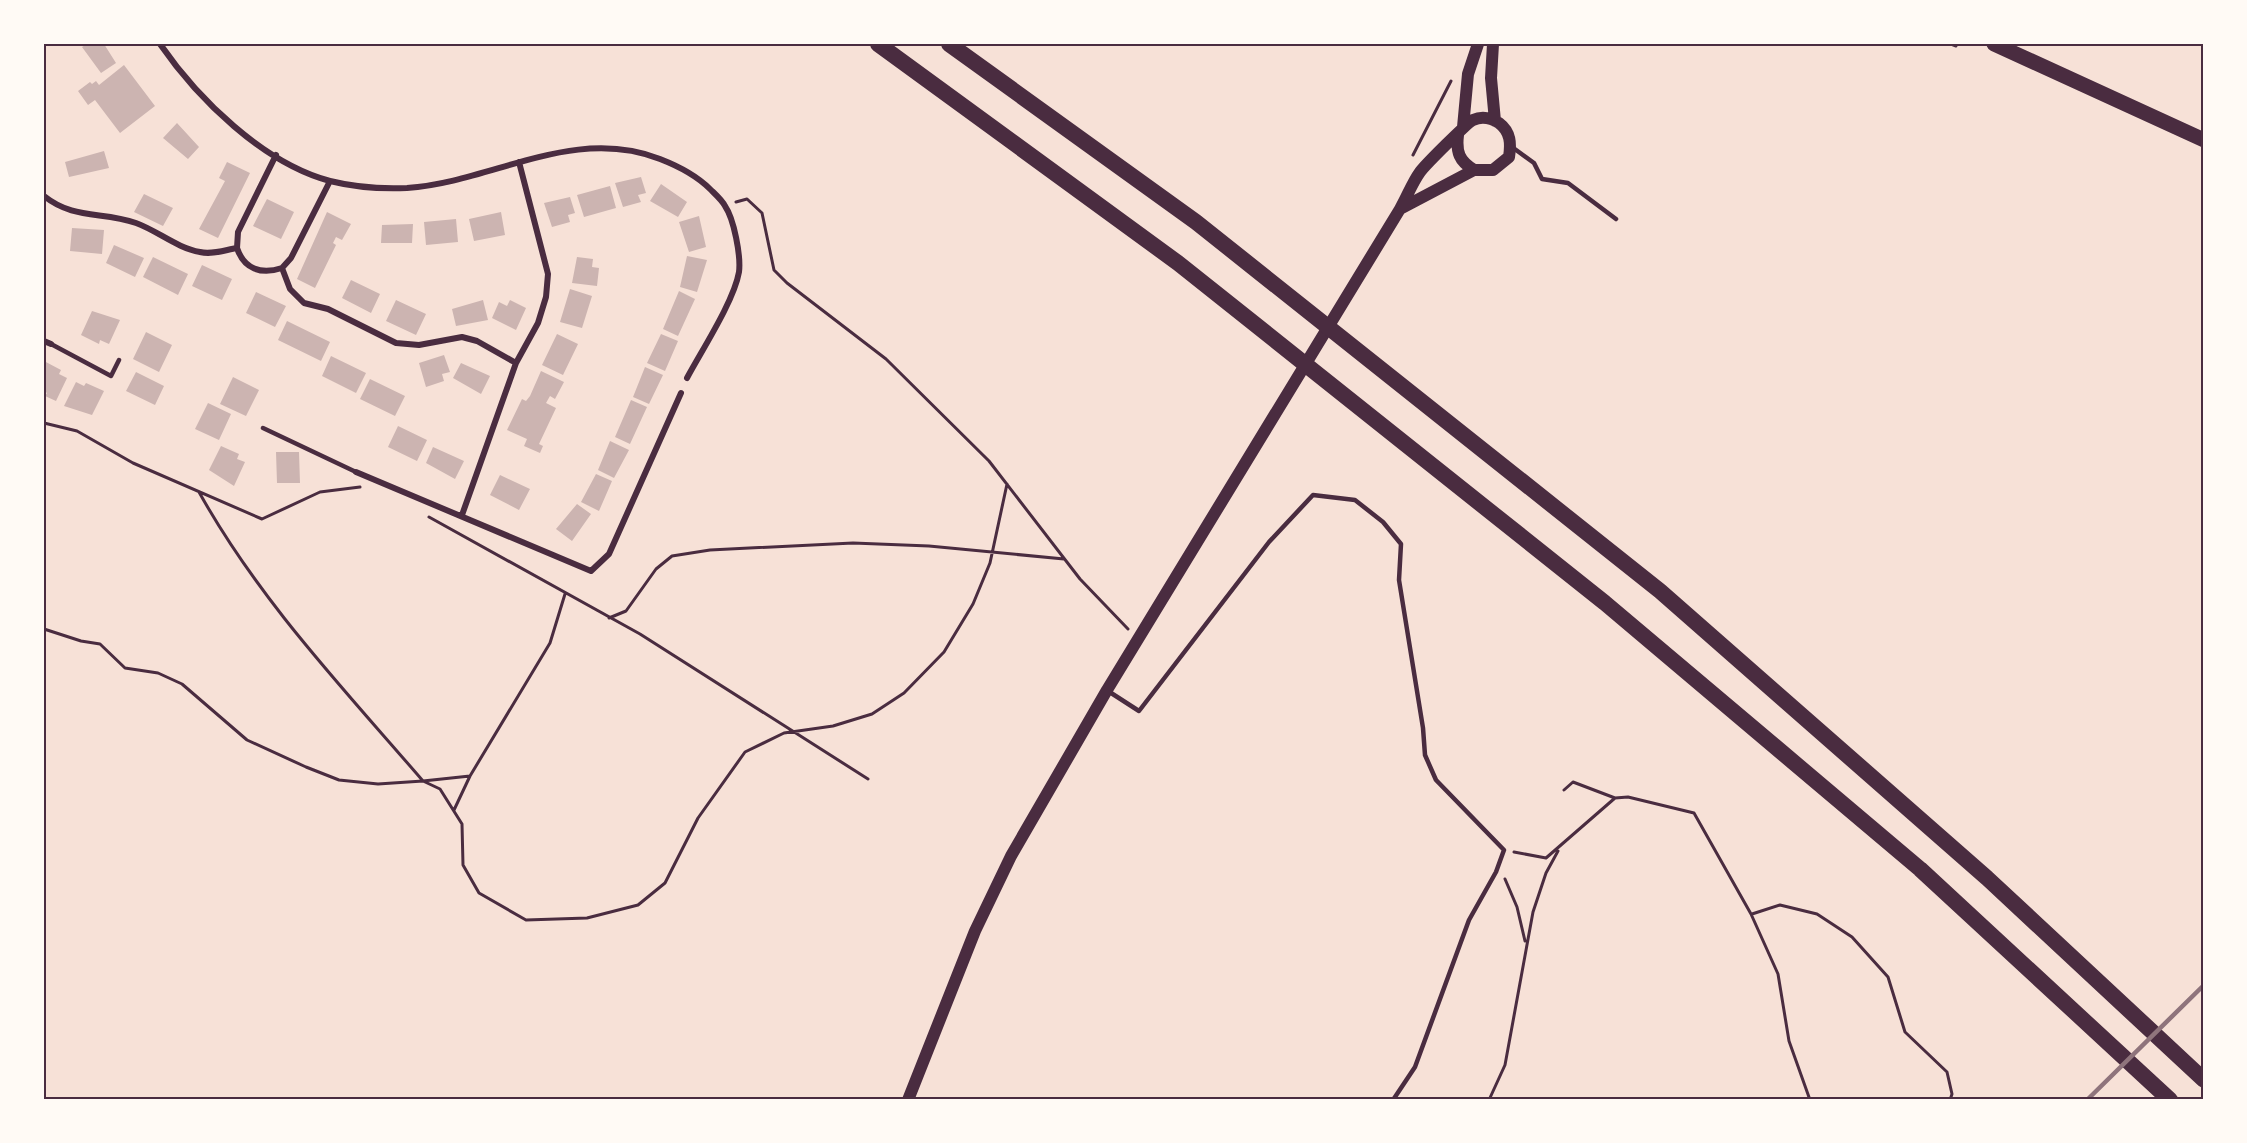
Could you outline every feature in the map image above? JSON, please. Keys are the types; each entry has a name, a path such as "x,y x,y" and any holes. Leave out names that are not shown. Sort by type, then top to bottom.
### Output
{"highway":[{"path":"878,44 1178,263 1605,603 1920,869 2170,1100"},
{"path":"949,44 1196,222 1660,591 1987,878 2204,1080"}],"main road":[{"path":"1474,170 1459,156 1468,74 1478,44"},
{"path":"1493,44 1491,78 1495,121"},
{"path":"1994,44 2204,140"},
{"path":"908,1100 992,894 1107,690 1357,276 1400,209 1420,171 1461,131 1481,118 1495,121 1503,126 1511,146 1509,157 1493,170 1474,170 1400,209"}],"street":[{"path":"160,44 204,99 239,130 276,155 330,181 371,187 408,188 565,151 606,148 644,153 679,167 704,184 726,206 735,230 739,271 719,321 687,378"},
{"path":"276,155 237,232 237,248 244,263 252,268 262,272 282,268 291,258 330,181"},
{"path":"462,515 516,363 538,323 546,297 548,274 519,162"},
{"path":"44,196 56,206 82,215 116,217 138,224 190,250 213,253 237,248"},
{"path":"282,268 290,289 304,303 328,309 396,343 419,345 462,337 477,341 516,363"},
{"path":"44,341 51,344"},
{"path":"356,472 591,571 609,554 681,393"}],"lane":[{"path":"1511,146 1534,163 1542,179 1569,183 1616,219"},
{"path":"51,344 111,376 119,360"},
{"path":"263,428 356,472"},
{"path":"1107,690 1139,711 1269,542 1313,495 1355,500 1383,522 1401,544 1399,580 1423,728 1425,755 1437,780 1504,850 1496,872 1469,920 1415,1067 1394,1100"}],"path":[{"path":"1951,44 1956,46"},
{"path":"1410,161 1452,79"},
{"path":"726,206 747,199 762,213 774,270 787,283 886,359 989,461 1064,559 1128,629 1123,638"},
{"path":"44,423 76,431 133,463 262,519 320,492 361,487"},
{"path":"198,490 222,533 292,631 423,781 440,789 462,824 463,865 479,892 526,920 587,918 638,905 665,883 698,818 744,752 784,733 833,726 872,714 904,693 944,652 974,604 994,552 1007,484"},
{"path":"422,513 609,619 640,634 868,778"},
{"path":"609,619 626,610 656,569 672,556 779,545 853,543 1064,559"},
{"path":"454,810 470,776 550,643 566,594"},
{"path":"44,628 81,641 100,644 125,668 158,673 182,684 247,740 339,780 378,784 470,776"},
{"path":"1564,790 1573,782 1615,798 1628,797 1694,813 1751,914 1778,974 1789,1041 1810,1100"},
{"path":"1504,850 1546,858 1615,798"},
{"path":"1489,1100 1504,1065 1525,963 1526,943 1546,873 1559,849"},
{"path":"1496,872 1506,880 1517,907 1526,943"},
{"path":"1751,914 1780,905 1817,914 1852,937 1888,977 1905,1032 1947,1072 1952,1094 1950,1100"}],"building":[{"path":"87,44 104,44 116,63 101,73 82,47"},
{"path":"124,65 155,106 120,133 95,100 88,105 78,91 90,82 92,84 96,81 99,85"},
{"path":"177,123 199,147 188,159 163,138"},
{"path":"104,151 109,168 69,177 65,162"},
{"path":"227,162 250,173 218,238 199,229 225,181 219,178"},
{"path":"641,177 646,193 638,195 641,202 623,207 615,183"},
{"path":"661,184 687,202 678,217 650,201"},
{"path":"610,186 616,208 584,217 577,195"},
{"path":"144,194 173,208 163,226 134,212"},
{"path":"570,197 575,213 568,215 570,222 552,227 544,203"},
{"path":"267,199 294,212 281,239 253,226"},
{"path":"327,212 351,224 342,240 336,237 333,243 336,245 315,288 297,279"},
{"path":"501,212 505,235 474,241 469,219"},
{"path":"699,216 706,247 689,252 679,222"},
{"path":"456,219 458,242 426,245 424,222"},
{"path":"413,224 412,243 381,243 382,225"},
{"path":"72,228 104,230 102,254 70,251"},
{"path":"114,245 144,258 135,277 106,263"},
{"path":"687,256 707,260 697,292 680,287"},
{"path":"153,257 188,274 178,295 143,277"},
{"path":"577,257 593,259 592,267 599,268 597,286 572,283"},
{"path":"202,265 232,279 222,300 192,286"},
{"path":"351,280 380,294 371,313 342,298"},
{"path":"570,289 592,296 582,328 560,322"},
{"path":"679,291 695,299 678,336 663,329"},
{"path":"256,292 286,306 275,327 246,313"},
{"path":"396,300 426,314 416,335 386,321"},
{"path":"483,300 488,320 456,326 452,309"},
{"path":"510,300 526,308 516,330 492,318 499,302 507,306"},
{"path":"92,311 120,320 109,344 100,340 99,344 81,335"},
{"path":"287,321 330,342 321,361 278,340"},
{"path":"146,332 172,345 159,372 133,359"},
{"path":"557,334 578,344 563,375 542,365"},
{"path":"661,334 678,341 665,371 647,363"},
{"path":"444,355 450,372 442,374 444,381 426,387 419,363"},
{"path":"331,356 366,373 356,393 322,376"},
{"path":"44,361 61,370 59,374 67,378 56,401 45,396 47,393 44,391"},
{"path":"461,363 490,376 481,394 453,378"},
{"path":"645,367 663,375 649,404 633,397"},
{"path":"541,371 564,382 555,399 550,396 546,403 556,408 539,444 543,446 540,453 524,446 527,439 507,430 522,399 526,401 530,396"},
{"path":"136,372 164,386 155,405 126,391"},
{"path":"233,377 259,390 246,416 220,404"},
{"path":"370,379 405,396 395,416 360,399"},
{"path":"76,382 84,386 86,383 104,391 92,415 64,406"},
{"path":"631,400 647,407 630,444 615,437"},
{"path":"208,403 231,414 219,440 195,429"},
{"path":"398,426 427,440 417,461 388,447"},
{"path":"610,441 629,450 614,478 598,470"},
{"path":"221,446 239,454 237,459 245,462 234,486 209,470"},
{"path":"433,447 464,461 455,479 426,463"},
{"path":"276,452 299,452 300,483 277,483"},
{"path":"596,474 612,481 599,511 581,502"},
{"path":"500,475 530,489 519,510 490,495"},
{"path":"577,504 591,514 572,541 556,529"}],"railway":[{"path":"2087,1100 2204,985"}]}
